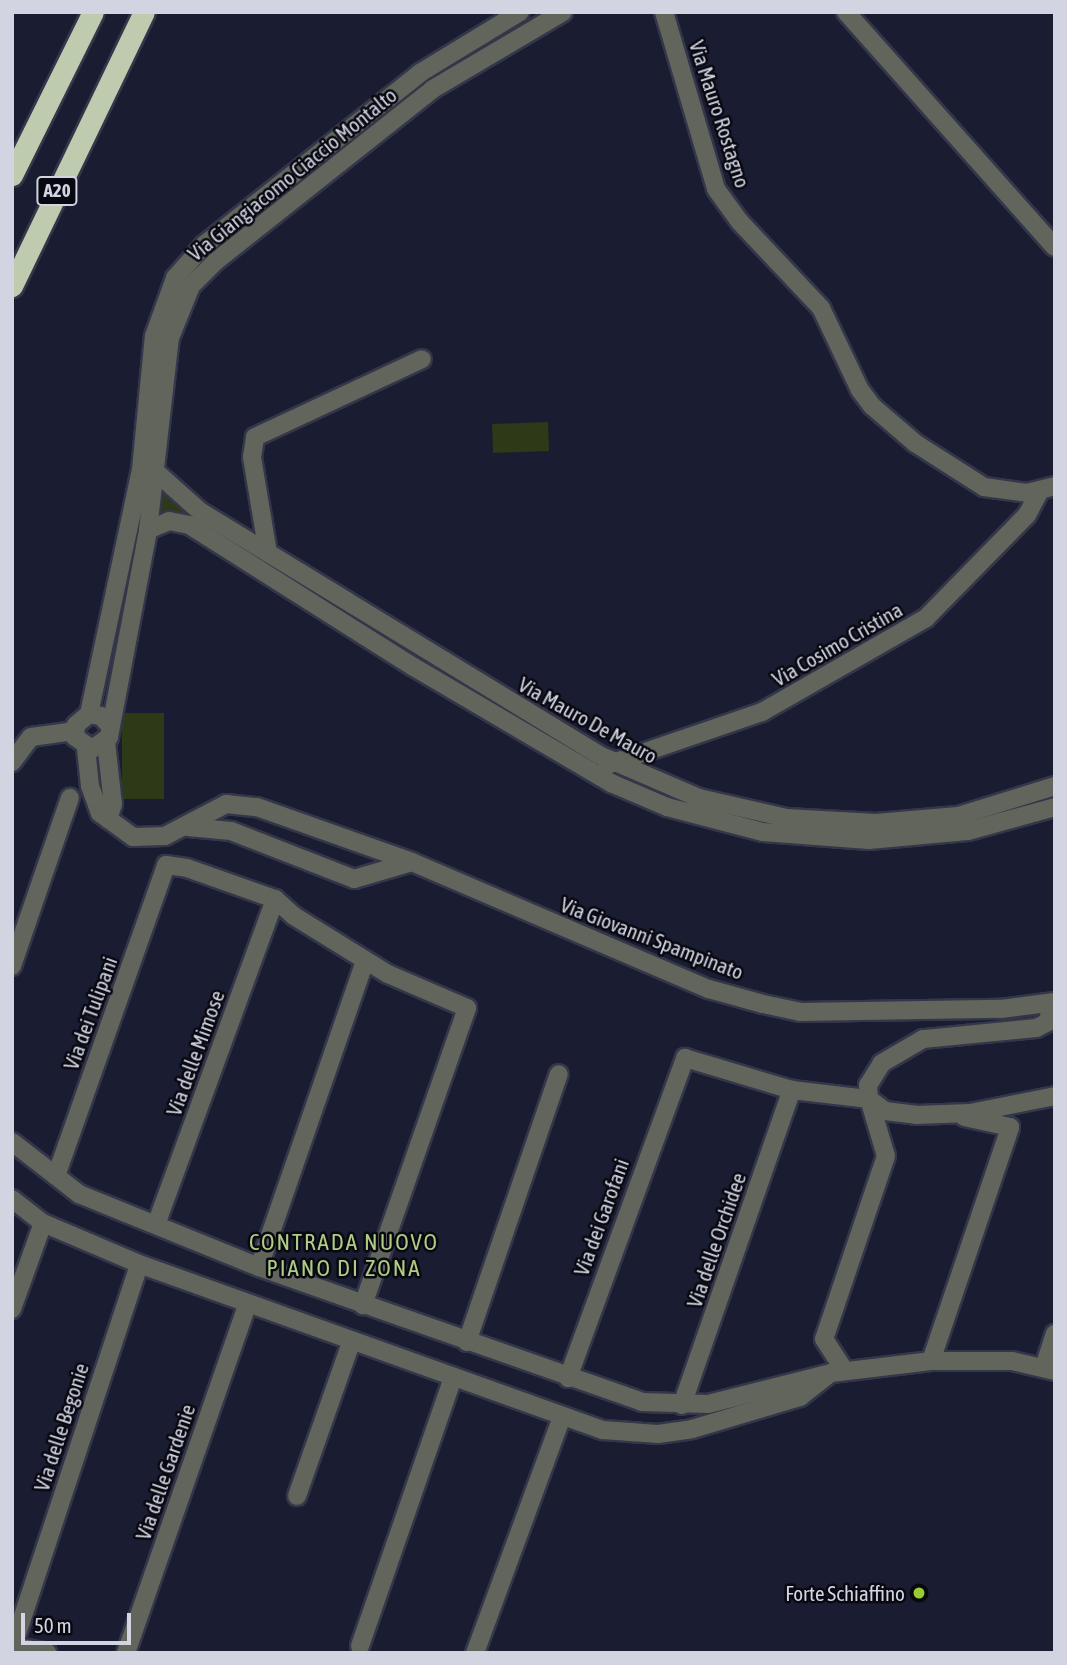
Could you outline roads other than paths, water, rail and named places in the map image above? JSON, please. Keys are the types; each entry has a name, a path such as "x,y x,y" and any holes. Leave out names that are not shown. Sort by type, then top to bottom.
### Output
{"highway":[{"name":"A20","path":"12,176 93,12"},
{"name":"A20","path":"12,286 144,12"}],"street":[{"name":"Via Giangiacomo Ciaccio Montalto","path":"149,471 159,313 187,261 420,73 520,12"},
{"name":"Via Giangiacomo Ciaccio Montalto","path":"139,529 170,338 184,299 202,273 433,89 563,12"},
{"name":"Via Mauro Rostagno","path":"664,12 716,189 740,222 821,308 866,398 915,443 959,474 1005,493 1047,489"},
{"path":"846,12 1055,247"},
{"path":"268,553 252,457 256,437 422,359"},
{"name":"Via Mauro De Mauro","path":"149,471 187,503 667,807 716,822 829,839 907,838 968,831 1055,807"},
{"name":"Via Cosimo Cristina","path":"605,768 762,712 926,618 1018,525 1047,489"},
{"name":"Via Mauro De Mauro","path":"139,529 169,521 189,524 414,667 605,768 699,798 787,818 828,822 958,816 1055,786"},
{"path":"89,714 139,529"},
{"path":"74,731 86,748 107,734 139,529"},
{"path":"74,731 79,720 89,714 101,716 107,734 113,804 108,818"},
{"path":"12,762 31,737 74,731"},
{"name":"Via Giovanni Spampinato","path":"86,748 94,800 108,818 134,837 165,836 188,827 214,807 236,803 412,862 709,989 764,1004 800,1012 1053,1003"},
{"path":"12,966 70,798"},
{"name":"Via Giovanni Spampinato","path":"188,827 231,831 354,878 412,862"},
{"name":"Via dei Tulipani","path":"56,1177 166,865 187,868 275,899"},
{"path":"275,899 294,916 365,961 467,1008 363,1305"},
{"name":"Via delle Mimose","path":"157,1222 275,899"},
{"path":"259,1267 365,961"},
{"path":"838,1372 824,1339 886,1156 869,1099 868,1085 882,1063 923,1039 1036,1028 1048,1022 1053,1003"},
{"name":"Via dei Garofani","path":"568,1378 677,1072 685,1058 792,1090"},
{"path":"467,1342 559,1074"},
{"path":"792,1090 869,1099 885,1111 949,1114 1010,1128 931,1361"},
{"name":"Via delle Orchidee","path":"682,1405 792,1090"},
{"path":"949,1114 1055,1096"},
{"path":"12,1142 79,1194 157,1222 259,1267 628,1399 682,1405 708,1404 838,1372 931,1361 983,1359 1049,1369 1055,1334"},
{"path":"12,1199 43,1223 139,1264 351,1343 603,1430 631,1434 692,1429 800,1397 838,1372"},
{"path":"12,1309 43,1223"},
{"name":"Via delle Begonie","path":"13,1646 139,1264"},
{"name":"Via delle Gardenie","path":"126,1653 247,1305"},
{"path":"297,1496 351,1343"},
{"path":"360,1646 453,1377"},
{"path":"475,1653 562,1416"},
{"path":"13,1646 47,1653"}],"place":[{"name":"Forte Schiaffino","path":"919,1593"}],"district":[{"name":"CONTRADA NUOVO PIANO DI ZONA","path":"344,1255"}]}
